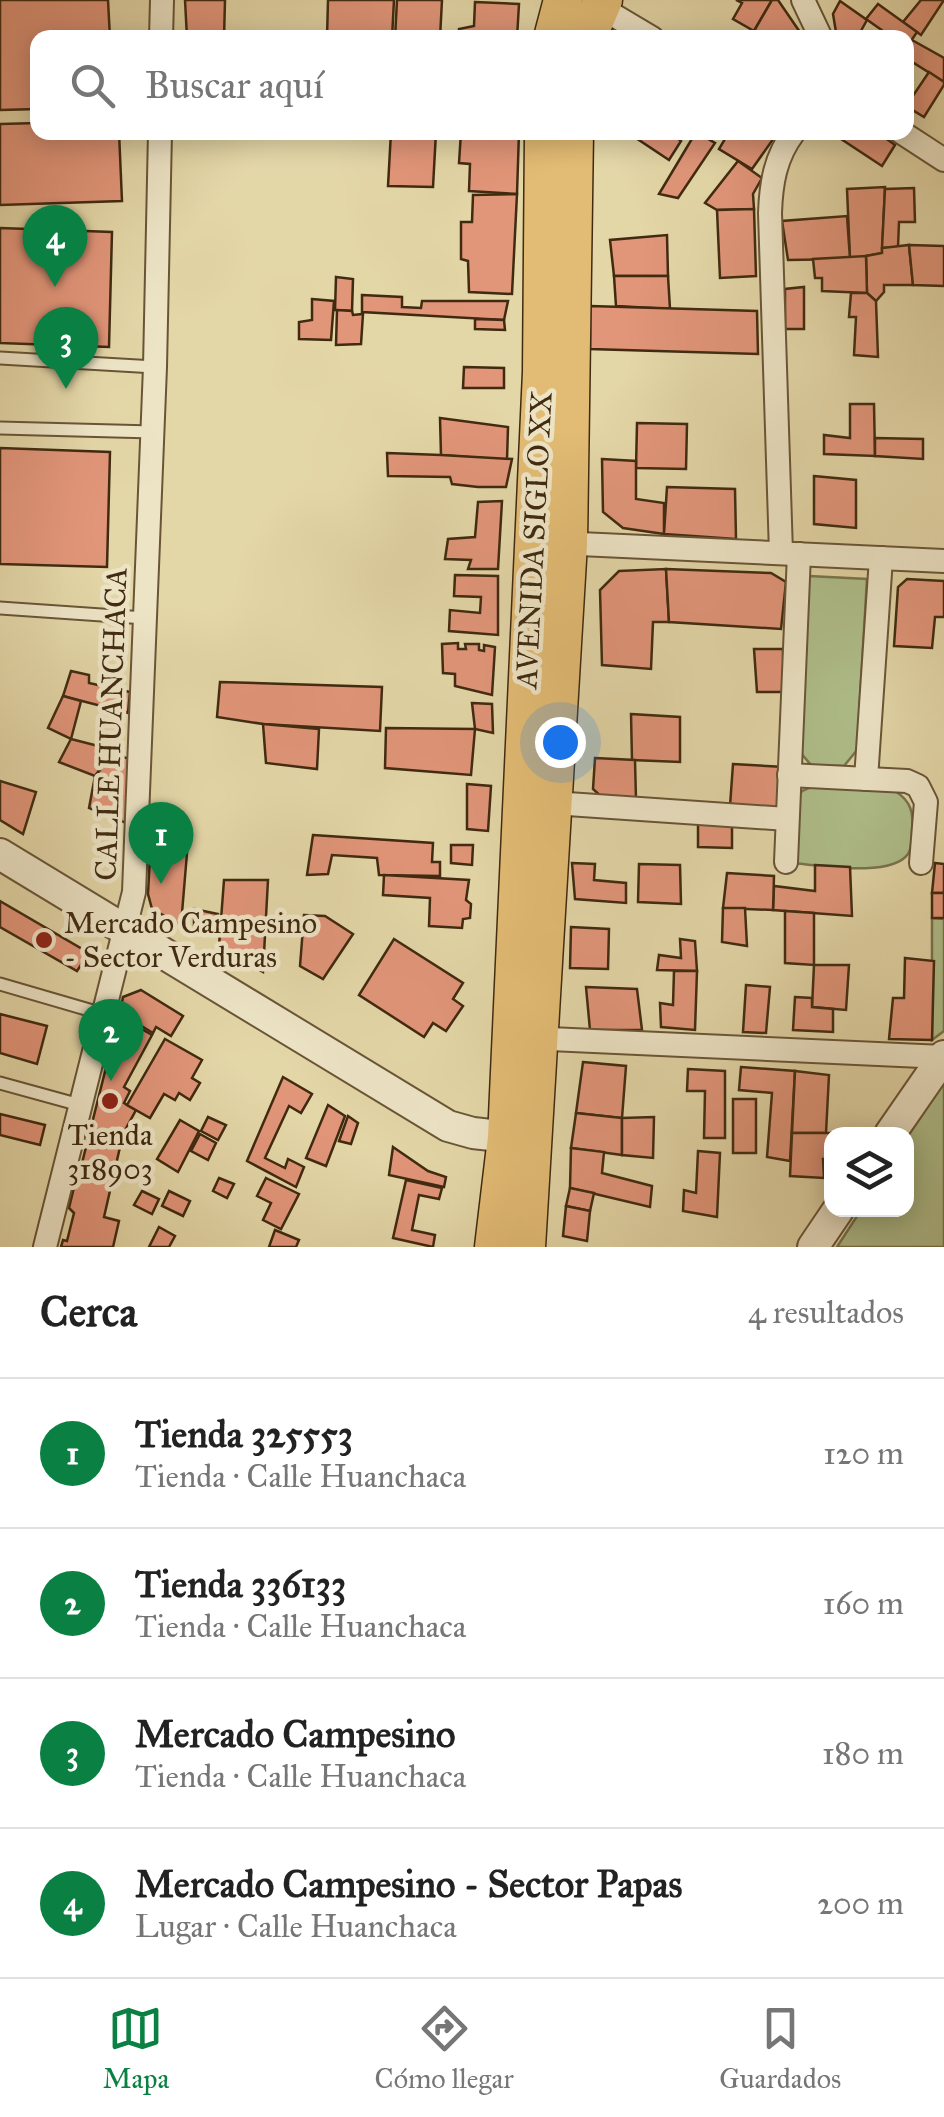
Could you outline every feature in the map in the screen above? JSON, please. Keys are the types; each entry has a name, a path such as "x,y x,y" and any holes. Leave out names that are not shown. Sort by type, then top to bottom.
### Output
{"highway":[{"path":"563,30 588,11"},
{"name":"AVENIDA SIGLO XX","path":"526,1038 553,802 551,542 542,372 544,140"},
{"name":"AVENIDA SIGLO XX","path":"526,1247 521,1138 574,140"},
{"name":"AVENIDA SIGLO XX","path":"494,1247 521,1138"}],"street":[{"path":"162,0 162,30"},
{"path":"803,0 817,30"},
{"path":"588,11 633,30"},
{"name":"CALLE HUANCHACA","path":"45,1247 134,892 153,432 160,140"},
{"path":"786,862 790,554 770,214 772,179 788,140"},
{"path":"913,140 944,160"},
{"path":"551,542 944,561"},
{"path":"866,779 882,558"},
{"path":"789,775 907,781 918,786 926,802 921,863"},
{"path":"553,802 787,820"},
{"path":"0,854 448,1126 521,1138"},
{"path":"526,1038 944,1056"},
{"path":"895,1127 944,1056"},
{"path":"814,1247 833,1217"}],"lane":[{"path":"0,358 155,367"},
{"path":"0,428 153,432"},
{"path":"0,608 146,618"},
{"path":"0,984 102,1014"},
{"path":"0,1083 80,1104"}],"green space":[{"path":"809,576 867,579 857,750 844,766 811,765 800,752"},
{"path":"811,787 895,791 905,799 912,813 908,854 886,866 871,868 792,863 797,799"},
{"path":"932,918 944,919 944,1031 932,1040"},
{"path":"944,1082 944,1247 837,1247 856,1217 914,1217 914,1127"}],"building":[{"path":"0,0 108,0 110,30 30,30 30,109 0,110"},
{"path":"185,0 225,0 224,30 187,30"},
{"path":"328,0 394,0 392,30 327,30"},
{"path":"397,0 442,0 440,30 395,30"},
{"path":"736,0 772,0 755,30 733,19 742,3"},
{"path":"772,0 778,0 799,30 755,30"},
{"path":"921,0 944,0 921,35 903,22"},
{"path":"840,1 867,20 861,30 836,30 833,14"},
{"path":"475,2 519,4 517,30 459,30 474,26"},
{"path":"878,4 917,32 914,36 914,30 882,30 866,19"},
{"path":"914,41 944,58 944,82 914,63"},
{"path":"929,72 944,82 924,117 914,111 914,94"},
{"path":"30,123 30,140 119,140 122,201 0,205 0,124"},
{"path":"391,140 436,140 433,187 388,186"},
{"path":"460,140 519,140 517,194 469,191 470,164 459,163"},
{"path":"639,140 680,140 669,160"},
{"path":"691,140 715,143 678,198 659,194"},
{"path":"724,140 772,140 752,169 719,149"},
{"path":"843,140 888,140 895,145 882,166"},
{"path":"738,161 762,178 753,194 754,209 717,210 705,203"},
{"path":"885,187 882,253 850,259 847,189"},
{"path":"914,188 915,222 899,222 898,247 882,248 885,189"},
{"path":"517,194 512,294 469,292 468,261 461,259 461,222 472,222 473,195"},
{"path":"754,209 756,276 720,278 717,210"},
{"path":"847,216 850,259 788,260 782,221"},
{"path":"0,228 112,232 109,347 0,343"},
{"path":"667,235 668,276 614,276 610,240"},
{"path":"909,245 913,285 884,285 884,292 876,301 867,293 866,256 882,253 882,248"},
{"path":"909,245 944,246 944,286 913,285"},
{"path":"866,256 867,293 822,291 822,278 815,278 813,259"},
{"path":"614,276 668,276 670,309 616,306"},
{"path":"336,277 353,279 352,311 335,310"},
{"path":"804,287 804,329 785,329 785,289"},
{"path":"851,293 867,293 876,301 878,357 854,355 856,317 849,317"},
{"path":"362,295 402,297 402,307 421,308 422,301 508,301 504,320 362,312"},
{"path":"312,299 334,301 331,340 299,339 299,322 312,320"},
{"path":"590,306 757,311 758,354 590,349"},
{"path":"337,310 363,314 361,344 336,345"},
{"path":"475,319 504,320 505,330 475,329"},
{"path":"464,367 504,368 504,388 463,388"},
{"path":"850,404 874,404 875,456 824,454 824,435 850,438"},
{"path":"440,418 508,427 507,460 441,455"},
{"path":"637,423 687,424 686,469 636,468"},
{"path":"875,438 923,439 923,459 875,456"},
{"path":"0,448 110,452 107,567 0,564"},
{"path":"387,453 512,459 506,487 478,487 452,484 450,477 388,476"},
{"path":"602,459 636,461 636,499 664,503 664,534 623,528 603,512"},
{"path":"814,476 856,480 856,528 814,524"},
{"path":"667,487 735,489 736,539 664,534"},
{"path":"502,501 498,569 468,569 471,560 445,559 448,539 475,537 478,502"},
{"path":"666,569 669,622 653,622 651,669 602,665 600,590 619,571"},
{"path":"666,569 771,573 786,582 781,629 669,622"},
{"path":"455,575 498,576 498,635 449,631 450,610 480,613 481,597 454,596"},
{"path":"907,579 944,581 944,617 935,617 932,648 894,646 898,587"},
{"path":"458,643 458,649 466,649 465,644 479,644 479,650 484,651 484,645 495,647 492,695 455,686 455,674 443,673 442,644"},
{"path":"754,649 783,649 784,692 757,692"},
{"path":"71,671 89,675 89,683 130,692 128,713 63,696"},
{"path":"220,682 382,687 380,731 263,724 217,717"},
{"path":"63,696 81,701 71,739 48,728"},
{"path":"472,703 492,704 493,733 475,729"},
{"path":"631,714 680,717 680,762 632,760"},
{"path":"263,724 319,729 317,769 266,763"},
{"path":"386,728 475,729 471,775 385,768"},
{"path":"71,739 114,750 95,776 59,762"},
{"path":"111,757 129,758 126,823 89,808 95,776"},
{"path":"595,758 635,760 636,800 606,801 593,789"},
{"path":"733,764 784,767 784,800 775,809 730,806"},
{"path":"0,781 36,792 23,834 0,820"},
{"path":"467,784 491,786 488,831 467,829"},
{"path":"698,821 732,822 732,848 698,847"},
{"path":"313,835 433,843 432,862 440,862 440,876 379,875 377,858 332,855 328,874 307,875"},
{"path":"151,838 188,841 181,925 152,909 148,894"},
{"path":"451,845 473,845 472,865 451,863"},
{"path":"572,863 595,864 594,880 626,883 626,903 575,899"},
{"path":"935,863 944,864 944,893 932,893"},
{"path":"639,864 680,865 681,904 638,902"},
{"path":"815,865 850,867 852,916 773,910 774,886 815,891"},
{"path":"727,873 774,876 773,910 723,908"},
{"path":"384,875 469,880 466,900 471,904 470,918 463,919 462,928 429,926 430,898 383,895"},
{"path":"224,880 268,880 263,972 219,946"},
{"path":"932,893 944,893 944,918 932,918"},
{"name":"Mercado Campesino - Sector Verduras","path":"0,901 89,953 77,971 0,927"},
{"path":"723,908 745,908 747,946 722,942"},
{"path":"194,909 218,914 217,932 194,929"},
{"path":"785,911 814,913 814,965 785,963"},
{"path":"304,915 325,916 353,934 323,979 300,966"},
{"path":"571,927 609,929 608,969 570,968"},
{"path":"394,939 463,983 453,999 463,1006 446,1031 433,1023 424,1037 359,995"},
{"path":"680,939 695,941 697,971 657,970 659,955 681,958"},
{"path":"905,958 934,961 932,1040 889,1039 893,998 904,998"},
{"path":"814,965 849,965 846,1010 812,1007"},
{"path":"674,971 697,971 695,1030 661,1027 660,1003 673,1005"},
{"path":"746,985 770,987 766,1033 743,1032"},
{"path":"586,987 637,989 642,1030 590,1030"},
{"path":"141,990 183,1016 171,1036 156,1027 153,1033 120,1013 123,997"},
{"path":"795,997 812,998 812,1007 833,1009 833,1032 793,1030"},
{"path":"0,1014 47,1026 37,1064 0,1053"},
{"path":"119,1016 152,1035 124,1087 130,1091 124,1103 136,1110 123,1134 104,1217 119,1221 113,1247 61,1247 63,1240 67,1241 74,1213 69,1208 77,1175 84,1177 87,1164 82,1163"},
{"path":"165,1039 202,1060 192,1078 200,1083 190,1100 179,1093 175,1100 164,1094 150,1118 127,1105"},
{"path":"583,1062 626,1066 622,1118 576,1113"},
{"path":"741,1067 795,1071 790,1161 767,1157 772,1093 739,1090"},
{"path":"688,1069 725,1071 725,1138 704,1138 705,1091 687,1091"},
{"path":"795,1071 829,1075 824,1133 792,1133"},
{"path":"283,1077 312,1094 301,1113 289,1106 265,1158 285,1168 288,1159 304,1167 296,1187 247,1161"},
{"path":"733,1099 756,1099 756,1153 733,1153"},
{"path":"328,1105 345,1116 326,1166 306,1158"},
{"path":"576,1113 622,1118 622,1155 571,1148"},
{"path":"0,1114 45,1125 40,1145 0,1135"},
{"path":"348,1116 358,1123 351,1144 339,1141"},
{"path":"208,1117 226,1125 218,1140 201,1131"},
{"path":"654,1117 653,1158 622,1155 622,1118"},
{"path":"180,1120 199,1131 178,1172 157,1159"},
{"path":"792,1133 824,1133 824,1178 790,1176"},
{"path":"200,1134 216,1143 208,1160 191,1151"},
{"path":"393,1147 428,1171 446,1177 444,1187 389,1175"},
{"path":"571,1148 604,1152 602,1173 652,1186 650,1207 570,1188"},
{"path":"698,1151 720,1153 717,1217 683,1211 684,1190 696,1193"},
{"path":"219,1178 234,1184 227,1198 213,1191"},
{"path":"266,1178 299,1194 281,1229 263,1220 271,1203 257,1196"},
{"path":"406,1180 442,1188 439,1199 419,1195 412,1230 435,1235 433,1247 393,1238"},
{"path":"570,1188 594,1193 590,1211 566,1206"},
{"path":"142,1191 159,1199 152,1214 134,1205"},
{"path":"169,1191 190,1201 183,1216 162,1206"},
{"path":"566,1206 590,1211 587,1241 563,1236"},
{"path":"159,1227 175,1236 169,1247 149,1247"},
{"path":"275,1230 299,1240 296,1247 269,1247"}],"place":[{"name":"Mercado Campesino - Sector Papas","path":"55,287"},
{"name":"Mercado Campesino","path":"66,389"},
{"name":"Tienda 325553","path":"161,884"},
{"name":"Mercado Campesino - Sector Verduras","path":"44,940"},
{"name":"Tienda 336133","path":"111,1081"},
{"name":"Tienda 318903","path":"110,1101"}]}
